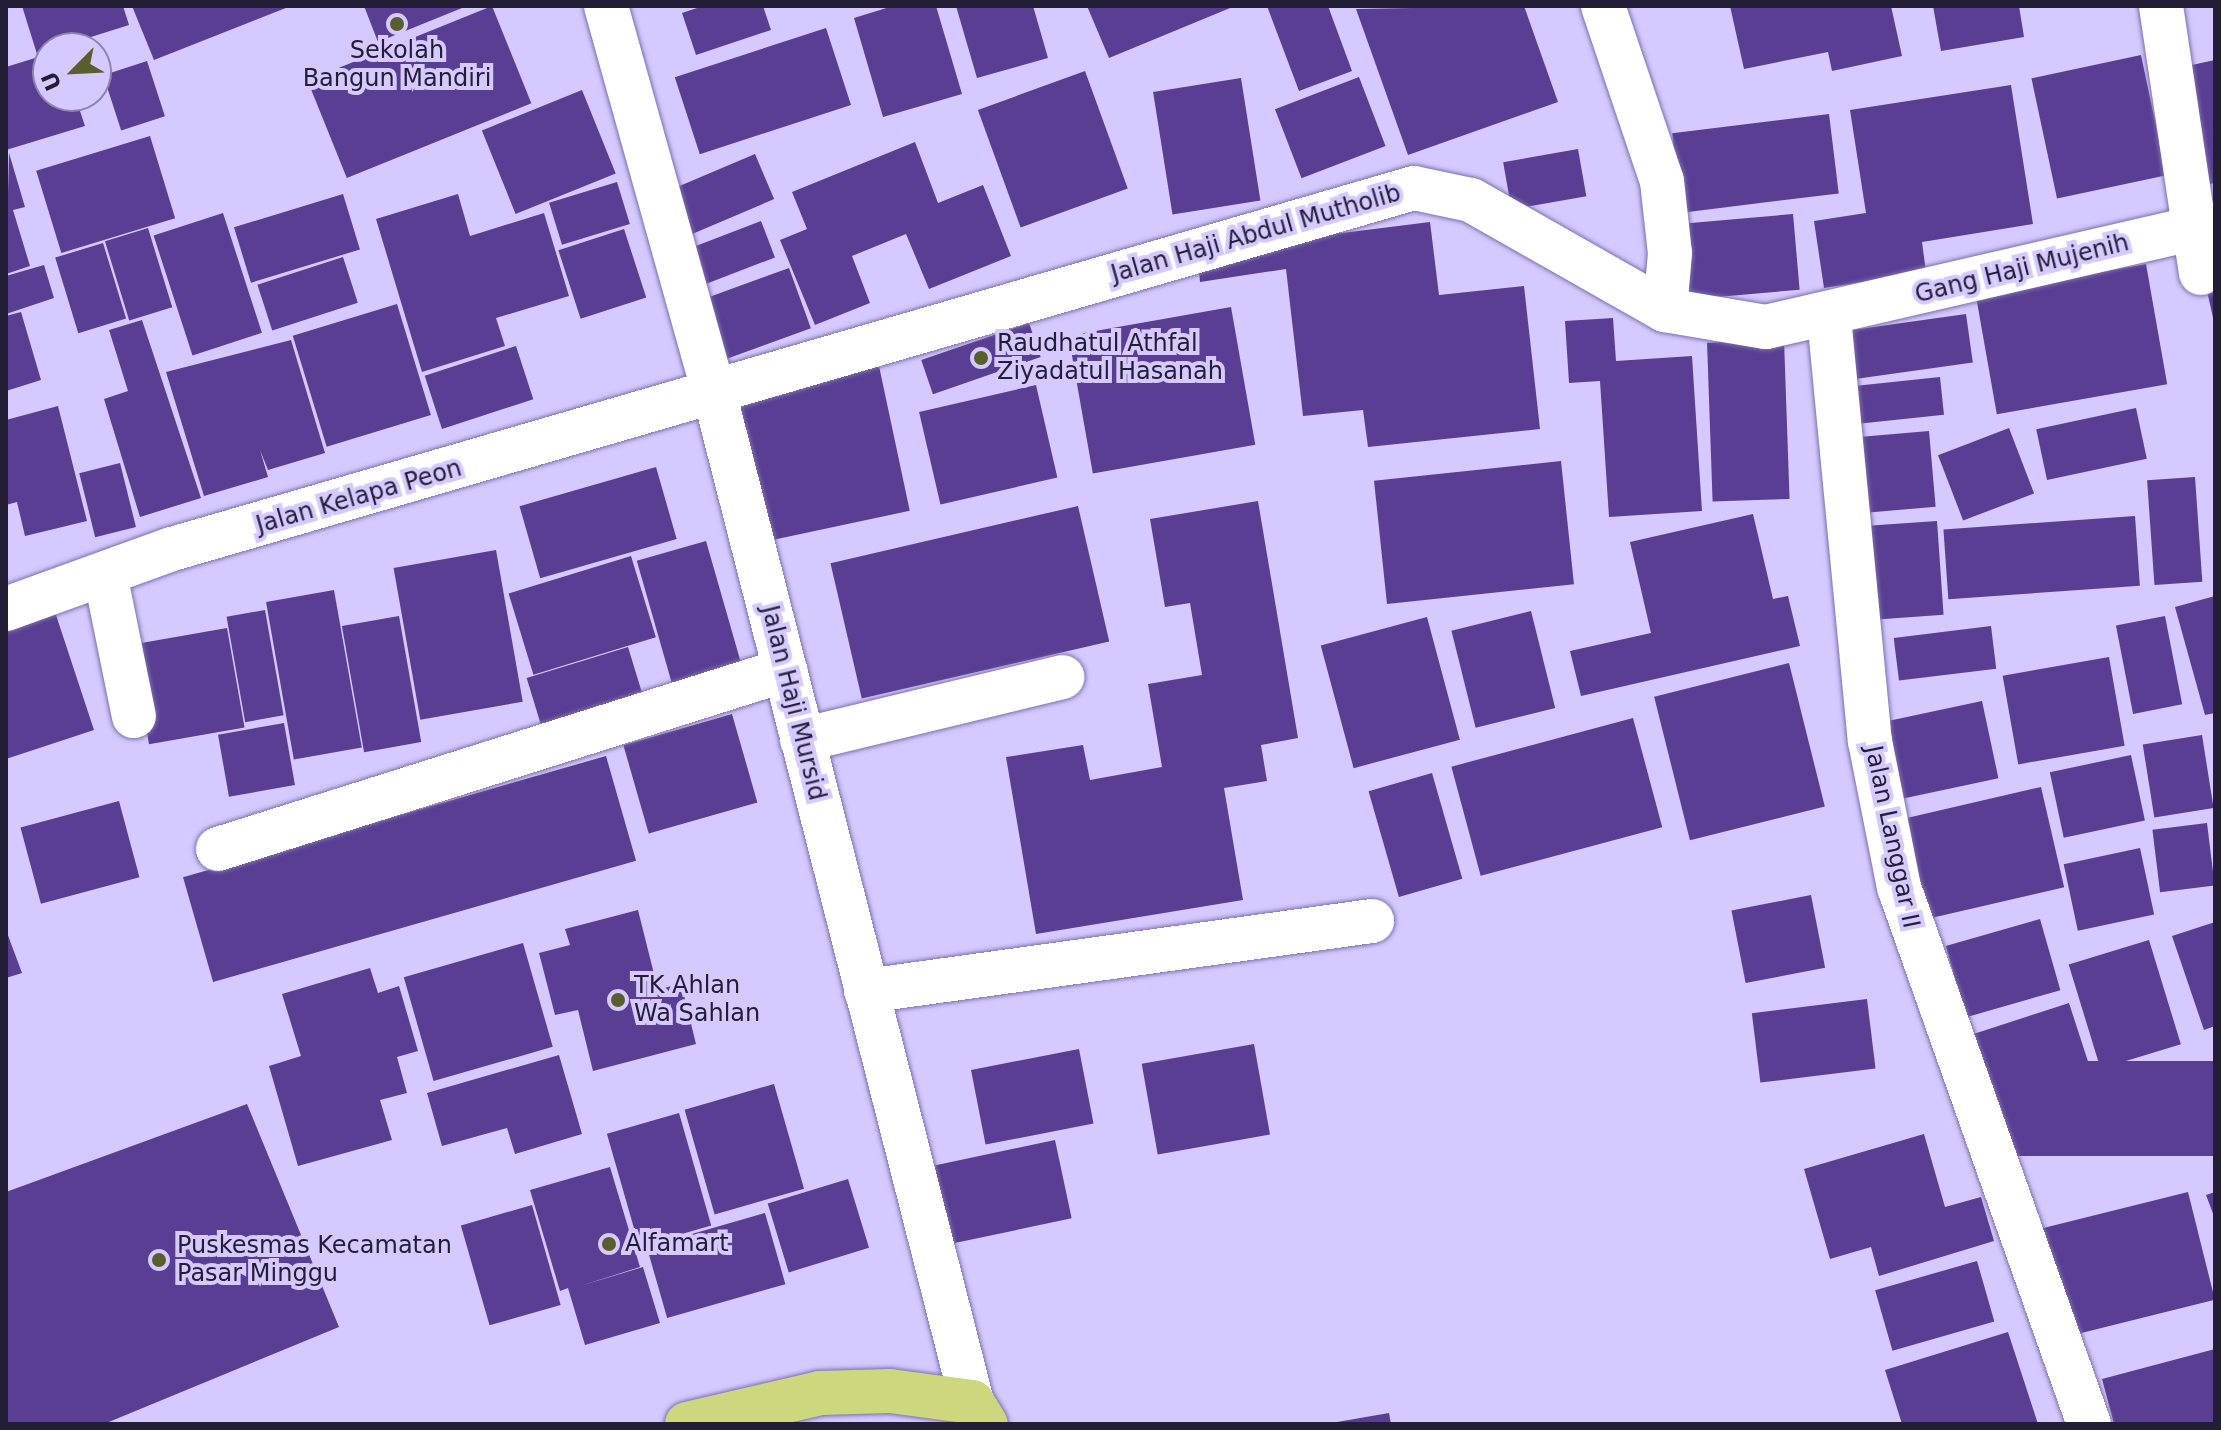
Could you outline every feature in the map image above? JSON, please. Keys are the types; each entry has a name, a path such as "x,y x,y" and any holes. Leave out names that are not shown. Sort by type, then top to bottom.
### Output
{"main road":[{"path":"687,1424 820,1393 979,1413"}],"street":[{"name":"Jalan Haji Mursid","path":"606,6 715,396 866,991 979,1413"},
{"path":"1603,6 1662,181 1670,253 1665,310"},
{"path":"2161,6 2204,225 2201,273"},
{"name":"Jalan Haji Abdul Mutholib","path":"715,396 1414,188 1471,200 1665,310 1766,327 1829,317"},
{"name":"Gang Haji Mujenih","path":"1829,317 2204,225"},
{"name":"Jalan Langgar II","path":"1829,317 1870,741 1899,887 2089,1424"},
{"name":"Jalan Kelapa Peon","path":"6,609 105,574 715,396"},
{"path":"105,574 134,716"},
{"path":"218,849 785,670"},
{"path":"802,740 1063,677"},
{"path":"866,991 1372,921"}],"building":[{"path":"22,6 123,6 129,25 107,32 32,32 32,38"},
{"path":"132,6 291,6 154,60"},
{"name":"Sekolah Bangun Mandiri","path":"364,6 467,6 378,42"},
{"path":"492,6 531,103 347,178 307,81"},
{"path":"703,6 763,6 771,30 696,55 682,13"},
{"path":"893,6 936,6 962,94 883,117 854,18"},
{"path":"956,6 1033,6 1048,58 977,78"},
{"path":"1087,6 1235,6 1109,58"},
{"path":"1267,6 1328,6 1352,71 1299,91"},
{"path":"1524,6 1558,102 1408,155 1356,9"},
{"path":"1730,6 1891,6 1902,56 1832,71 1828,52 1744,69"},
{"path":"1933,6 2019,6 2024,37 1941,51"},
{"path":"826,28 851,105 700,154 675,77"},
{"path":"2141,55 2167,175 2057,199 2031,78"},
{"path":"32,59 32,112 80,112 85,126 6,150 6,67"},
{"path":"2215,60 2215,183 2204,185 2178,68"},
{"path":"147,61 165,116 121,130 112,102 112,72"},
{"path":"1085,71 1128,188 1021,227 978,110"},
{"path":"1359,77 1386,146 1301,178 1275,109"},
{"path":"1241,78 1260,200 1172,214 1153,92"},
{"path":"2011,85 2033,224 1922,242 1926,272 1824,288 1814,221 1866,213 1850,110"},
{"path":"582,90 616,173 516,214 482,130"},
{"path":"1829,114 1839,193 1682,213 1672,133"},
{"path":"150,136 175,218 61,253 36,171"},
{"path":"915,142 938,203 983,185 1011,256 929,289 906,234 852,256 870,303 815,325 780,240 807,229 792,192"},
{"path":"1578,149 1586,196 1511,209 1503,162"},
{"path":"9,153 25,207 13,210 30,266 6,274"},
{"path":"755,154 774,199 684,237 665,192"},
{"path":"617,182 630,224 562,245 549,203"},
{"path":"343,194 360,249 251,283 234,227"},
{"path":"458,194 470,236 544,213 569,296 496,318 505,346 422,372 376,219"},
{"path":"223,213 262,333 193,355 154,236"},
{"path":"1793,214 1800,290 1677,300 1670,225"},
{"path":"761,221 775,257 691,290 677,253"},
{"path":"1430,222 1439,295 1524,286 1540,429 1368,447 1363,410 1303,416 1286,269 1200,282 1197,251"},
{"path":"148,228 172,307 129,321 105,241"},
{"path":"624,229 646,297 581,319 558,250"},
{"path":"103,243 126,319 78,333 55,258"},
{"path":"343,257 358,303 272,330 257,285"},
{"path":"2146,264 2167,384 1997,414 1976,294"},
{"path":"44,265 54,298 6,314 6,276"},
{"path":"789,268 811,328 726,359 704,299"},
{"path":"2215,280 2215,322 2214,322 2205,282"},
{"path":"397,304 431,415 327,447 293,336"},
{"path":"1231,307 1255,445 1093,474 1069,336"},
{"path":"21,312 41,380 6,391 6,316"},
{"path":"1966,314 1973,363 1857,379 1850,330"},
{"path":"1613,318 1616,361 1692,356 1702,511 1609,517 1600,381 1569,383 1565,321"},
{"path":"142,320 201,498 140,517 104,399 128,391 109,330"},
{"name":"Raudhatul Athfal Ziyadatul Hasanah","path":"1029,323 1041,357 933,394 921,360"},
{"path":"291,340 325,453 268,470 260,450 268,477 204,496 166,372"},
{"path":"1784,340 1790,499 1713,502 1707,343"},
{"path":"516,346 533,399 442,429 425,376"},
{"path":"879,366 910,511 763,542 732,397"},
{"path":"1940,377 1944,415 1851,425 1848,387"},
{"path":"1036,385 1057,478 940,505 919,412"},
{"path":"58,406 87,521 25,536 17,502 6,505 6,420"},
{"path":"2136,408 2147,459 2047,480 2036,429"},
{"path":"2009,428 2034,493 1963,521 1938,455"},
{"path":"1929,431 1936,507 1860,513 1853,438"},
{"path":"1561,461 1574,584 1387,604 1374,481"},
{"path":"120,463 136,527 95,537 79,473"},
{"path":"656,467 677,539 540,578 520,506"},
{"path":"2195,477 2202,582 2154,585 2147,480"},
{"path":"1258,501 1298,738 1261,745 1267,781 1224,788 1243,900 1036,934 1006,757 1083,745 1090,780 1162,767 1148,684 1202,675 1190,603 1165,607 1150,519"},
{"path":"1078,506 1109,641 862,699 831,563"},
{"path":"1753,514 1773,599 1788,596 1800,646 1581,696 1570,651 1651,633 1630,542"},
{"path":"2135,516 2140,586 1948,599 1943,529"},
{"path":"1937,521 1944,615 1860,621 1853,527"},
{"path":"706,541 741,664 672,684 637,561"},
{"path":"496,550 523,702 420,720 394,568"},
{"path":"631,556 656,637 533,675 509,593"},
{"path":"334,590 362,748 294,760 266,602"},
{"path":"2215,596 2215,713 2205,715 2175,607"},
{"path":"54,609 94,730 6,759 6,625"},
{"path":"265,610 284,715 245,722 227,617"},
{"path":"1531,611 1555,708 1476,728 1451,631"},
{"path":"399,616 421,742 364,752 342,626"},
{"path":"2165,616 2182,704 2133,714 2116,626"},
{"path":"1427,617 1460,740 1354,768 1321,645"},
{"path":"1991,626 1996,669 1899,681 1894,638"},
{"path":"227,628 245,727 149,744 131,645"},
{"path":"628,647 643,696 542,727 527,678"},
{"path":"2109,657 2125,746 2018,764 2003,676"},
{"path":"1789,663 1825,807 1690,840 1654,697"},
{"path":"1982,701 1998,778 1899,799 1882,722"},
{"path":"732,714 757,802 649,834 623,745"},
{"path":"1633,718 1662,827 1481,876 1451,767"},
{"path":"284,723 295,785 229,797 218,735"},
{"path":"2202,735 2214,808 2154,817 2143,744"},
{"path":"2131,755 2145,821 2064,838 2050,772"},
{"path":"606,756 636,861 213,982 183,877"},
{"path":"1432,773 1462,879 1399,897 1369,791"},
{"path":"2041,787 2064,887 1916,922 1893,821"},
{"path":"119,801 139,877 41,904 20,827"},
{"path":"2207,823 2215,886 2160,892 2152,830"},
{"path":"2140,848 2154,915 2078,931 2064,864"},
{"path":"1811,895 1825,968 1746,983 1731,910"},
{"name":"TK Ahlan Wa Sahlan","path":"638,910 658,990 681,983 696,1044 593,1071 578,1010 555,1015 539,953 570,945 565,929"},
{"path":"2040,919 2060,990 1966,1017 1946,946"},
{"path":"2215,922 2215,1026 2204,1030 2172,936"},
{"path":"6,930 22,973 6,978"},
{"path":"2149,940 2181,1044 2101,1069 2069,965"},
{"path":"523,943 553,1047 434,1081 404,977"},
{"path":"370,968 378,993 399,986 418,1051 397,1057 407,1093 380,1100 392,1140 298,1166 269,1066 301,1056 282,994"},
{"path":"1867,999 1876,1068 1760,1083 1752,1013"},
{"path":"2069,1003 2093,1077 1996,1109 1972,1035"},
{"path":"1254,1044 1270,1135 1158,1154 1142,1064"},
{"path":"1079,1049 1094,1124 986,1145 971,1070"},
{"path":"559,1055 582,1134 515,1154 507,1128 442,1146 427,1093"},
{"path":"1999,1061 2215,1061 2215,1156 1999,1156"},
{"path":"774,1084 804,1189 715,1214 685,1110"},
{"name":"Puskesmas Kecamatan Pasar Minggu","path":"247,1104 339,1327 104,1424 7,1424 6,1192"},
{"path":"679,1113 711,1225 639,1246 607,1134"},
{"path":"1924,1134 1945,1207 1981,1197 1994,1241 1879,1276 1871,1247 1830,1259 1804,1169"},
{"path":"1055,1140 1072,1218 946,1245 930,1167"},
{"path":"610,1167 640,1267 580,1286 643,1267 660,1323 585,1345 568,1288 560,1291 530,1190"},
{"path":"848,1179 869,1248 789,1272 768,1204"},
{"path":"2188,1192 2215,1300 2069,1336 2042,1228"},
{"path":"2215,1192 2215,1219 2206,1195"},
{"path":"532,1205 561,1305 490,1325 461,1225"},
{"path":"765,1213 785,1284 667,1318 647,1247"},
{"path":"1977,1261 1994,1322 1892,1351 1875,1290"},
{"path":"2008,1332 2038,1424 1902,1424 1885,1370"},
{"path":"2215,1349 2215,1424 2114,1424 2102,1379"},
{"path":"1389,1413 1391,1424 1337,1424 1337,1422"}],"place":[{"name":"Sekolah Bangun Mandiri","path":"397,24"},
{"name":"Raudhatul Athfal Ziyadatul Hasanah","path":"981,358"},
{"name":"TK Ahlan Wa Sahlan","path":"618,1000"},
{"name":"Alfamart","path":"609,1244"},
{"name":"Puskesmas Kecamatan Pasar Minggu","path":"159,1260"}]}
